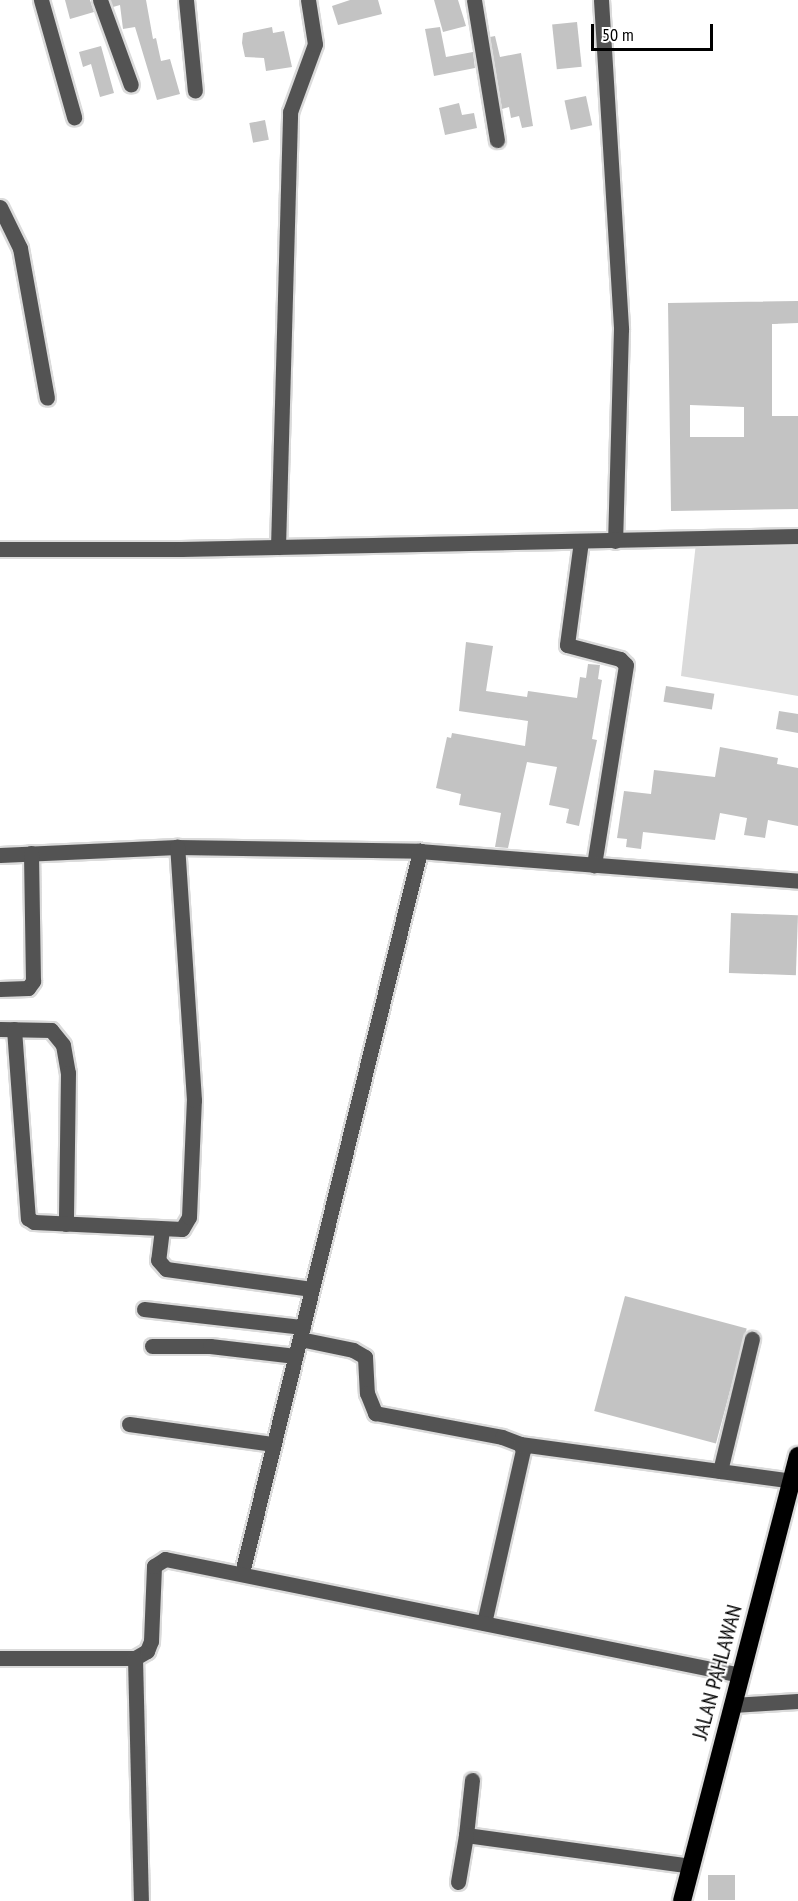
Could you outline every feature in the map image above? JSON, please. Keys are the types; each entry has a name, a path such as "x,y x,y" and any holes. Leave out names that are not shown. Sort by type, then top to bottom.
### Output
{"highway":[{"name":"JALAN PAHLAWAN","path":"682,1901 798,1456"}],"street":[{"path":"41,0 74,117"},
{"path":"99,0 131,85"},
{"path":"186,0 195,91"},
{"path":"278,547 290,112 315,44 308,0"},
{"path":"474,0 497,140"},
{"path":"601,0 621,329 615,541"},
{"path":"0,207 20,248 47,398"},
{"path":"0,549 278,547 798,536"},
{"path":"581,541 567,645 620,659 626,665 594,865"},
{"path":"0,855 177,847 420,851 798,881"},
{"path":"66,1224 66,1055 58,1036 51,1030 7,1029 24,1210 34,1222 66,1224 162,1229 182,1229 189,1217 194,1100 177,847"},
{"path":"242,1573 420,851"},
{"path":"0,989 28,988 33,981 31,853"},
{"path":"162,1229 158,1260 166,1269 312,1288"},
{"path":"144,1309 301,1333 353,1350 364,1357 370,1409 375,1413 502,1437 520,1444 792,1481"},
{"path":"720,1471 752,1339"},
{"path":"153,1346 210,1346 295,1356"},
{"path":"129,1424 274,1444"},
{"path":"484,1623 523,1450 520,1444"},
{"path":"0,1658 135,1658 147,1651 151,1641 157,1563 170,1559 741,1675"},
{"path":"135,1658 141,1901"},
{"path":"732,1705 798,1701"},
{"path":"459,1882 472,1780"},
{"path":"466,1835 691,1866"}],"shaded area":[{"path":"798,542 798,696 681,676 696,543"}],"building":[{"path":"65,0 90,0 94,12 70,19"},
{"path":"110,0 146,0 153,39 156,38 161,61 170,59 180,94 157,100 135,27 123,29 120,5 113,7"},
{"path":"350,0 378,0 382,14 338,25 332,6"},
{"path":"434,0 458,0 466,26 443,32"},
{"path":"577,22 582,67 557,69 552,25"},
{"path":"272,27 273,33 284,31 292,67 266,71 264,58 245,57 242,43 243,33"},
{"path":"440,27 446,57 473,52 475,68 434,76 425,29"},
{"path":"495,36 500,57 521,53 533,126 522,128 519,116 511,118 509,107 502,109 490,37"},
{"path":"101,46 114,93 100,97 91,64 83,67 79,52"},
{"path":"586,96 592,125 571,130 564,101"},
{"path":"459,103 462,115 474,113 477,128 445,135 439,108"},
{"path":"265,120 269,140 253,143 249,123"},
{"path":"798,301 798,323 772,324 772,416 798,416 798,509 671,511 668,303","holes":["690,405 744,407 744,437 690,437"]},
{"path":"466,642 493,646 486,691 527,697 528,691 577,698 580,677 586,678 588,664 600,665 598,679 602,680 592,739 597,740 579,826 566,823 569,809 549,805 557,767 527,762 508,848 495,847 501,813 459,805 461,794 436,788 447,737 451,738 452,733 525,746 528,721 459,711"},
{"path":"666,686 714,694 712,709 663,702"},
{"path":"779,711 798,714 798,733 776,729"},
{"path":"720,747 778,758 777,764 798,768 798,826 768,820 765,838 744,835 747,818 720,813 715,840 643,832 641,849 626,847 627,839 617,838 624,791 651,794 654,770 715,777"},
{"path":"731,913 798,915 796,975 729,973"},
{"path":"625,1296 747,1329 716,1444 594,1411"},
{"path":"708,1875 735,1875 735,1900 708,1900"}]}
